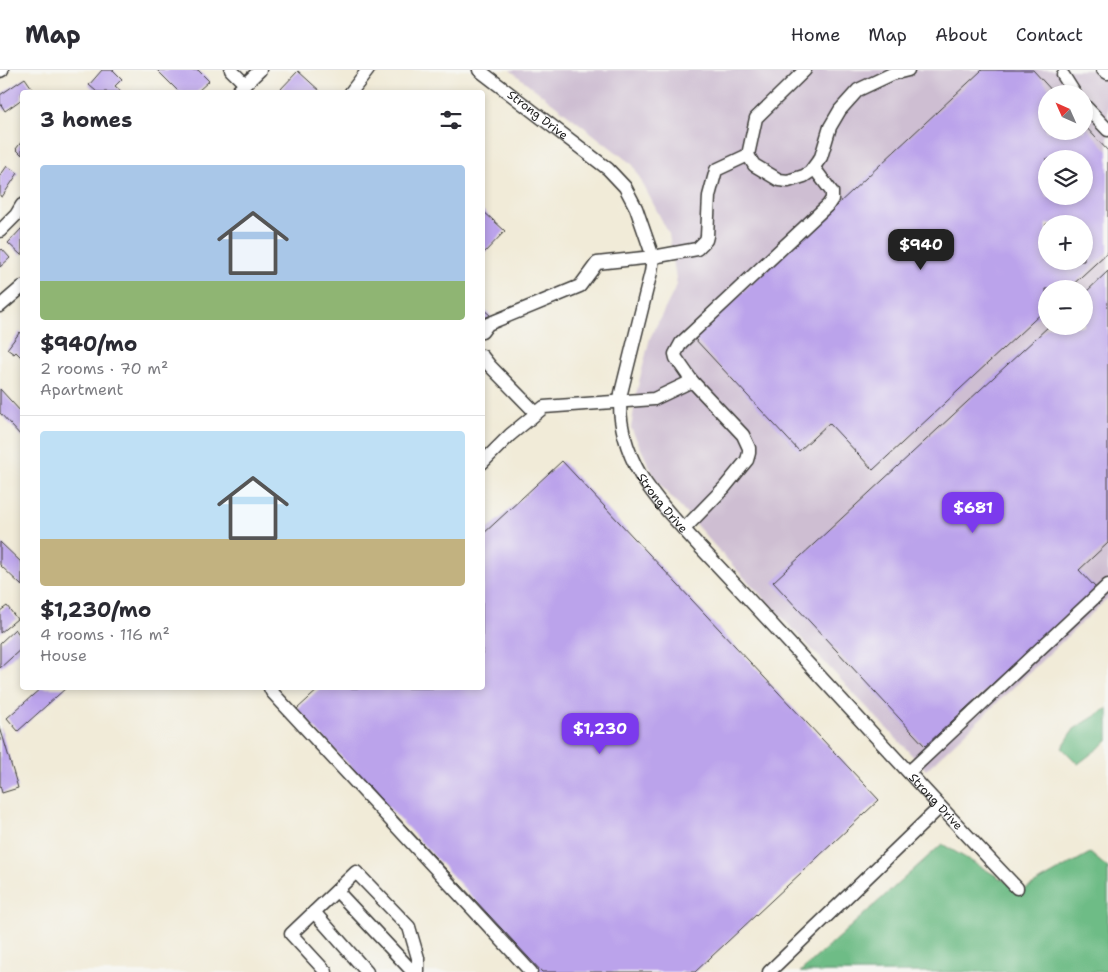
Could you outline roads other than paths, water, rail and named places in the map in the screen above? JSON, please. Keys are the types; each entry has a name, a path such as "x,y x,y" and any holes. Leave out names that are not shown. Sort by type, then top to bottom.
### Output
{"street":[{"path":"232,70 241,88 260,70"},
{"path":"353,90 368,70"},
{"name":"Strong Drive","path":"479,70 589,154 617,178 625,187 636,208 653,257 620,402 621,423 633,461 642,478 684,529 1017,888"},
{"path":"805,70 756,118 748,156 754,165 779,180 788,181 796,179 814,168 821,157 830,127 840,110 858,90 892,74 908,70"},
{"path":"1103,70 1108,73"},
{"path":"1063,75 1069,85"},
{"path":"1093,114 1108,130"},
{"path":"485,328 488,324 580,286 597,263 653,257 697,249 706,240 707,236 709,196 716,170 748,156"},
{"path":"684,529 724,488 747,460 749,453 742,435 692,381 675,354 680,343 828,205 832,199 832,192 814,168"},
{"path":"0,231 20,208"},
{"path":"0,306 20,291"},
{"path":"485,360 536,413"},
{"path":"485,460 544,406 654,400 692,381"},
{"path":"909,772 1108,585"},
{"path":"271,690 531,972"},
{"path":"769,972 940,807"},
{"path":"326,972 291,934 356,872 409,927 418,958 418,972"},
{"path":"337,891 414,972"},
{"path":"314,912 367,972"}]}
